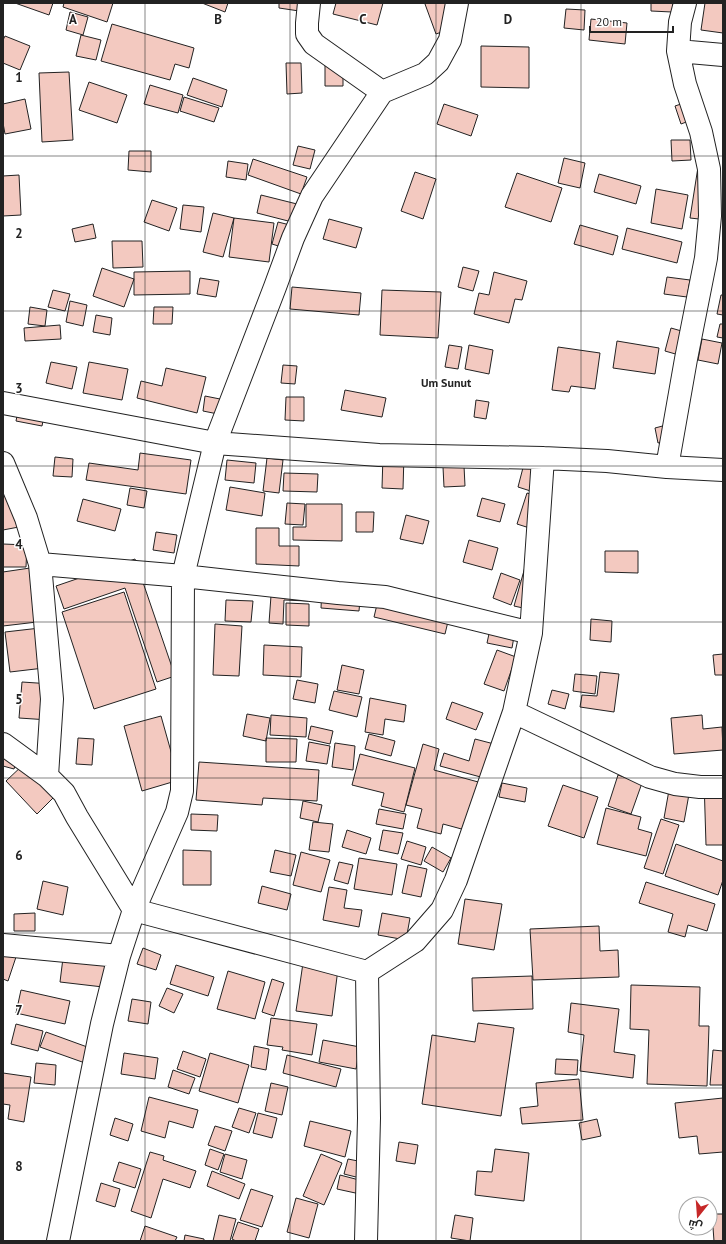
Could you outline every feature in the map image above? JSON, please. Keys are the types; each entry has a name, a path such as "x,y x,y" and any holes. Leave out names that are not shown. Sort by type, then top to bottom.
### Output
{"street":[{"path":"309,3 307,34 314,44 382,92"},
{"path":"58,1241 102,1024 119,956 134,910 177,812 182,791 183,576 214,443 302,215 312,196 382,92 425,74 438,62 450,40 457,3"},
{"path":"667,467 686,359 705,266 710,216 709,169 701,132 685,84 678,51 680,22 685,3"},
{"path":"678,51 723,56"},
{"path":"3,403 214,443 379,455 543,458 607,461 667,467 723,470"},
{"path":"3,744 47,776 64,793 134,910 368,972 415,941 442,910 456,880 514,712 531,633 543,458"},
{"path":"3,463 26,518 40,564 52,699 47,776"},
{"path":"40,564 183,576 385,597 531,633"},
{"path":"514,712 650,777 675,784 700,787 723,787"},
{"path":"3,945 119,956"},
{"path":"366,1241 370,1118 368,972"}],"building":[{"path":"15,3 53,3 49,15"},
{"path":"64,3 113,3 107,22 63,7"},
{"path":"202,3 228,3 225,12"},
{"path":"279,3 307,3 306,12 279,8"},
{"path":"336,3 383,3 377,25 333,14"},
{"path":"445,3 453,28 436,34 425,4"},
{"path":"651,3 673,3 672,12 651,11"},
{"path":"705,3 723,3 723,33 701,30"},
{"path":"566,9 585,10 584,30 564,28"},
{"path":"70,12 88,17 83,35 66,30"},
{"path":"591,19 627,23 625,44 589,40"},
{"path":"112,24 194,48 189,68 175,64 170,80 101,61"},
{"path":"81,35 101,40 96,60 76,56"},
{"path":"5,36 30,46 20,70 3,63 3,40"},
{"path":"481,46 529,47 529,88 481,87"},
{"path":"325,53 343,53 343,86 325,86"},
{"path":"286,63 301,63 302,93 287,94"},
{"path":"69,72 73,140 42,142 39,73"},
{"path":"193,78 227,90 222,107 187,95"},
{"path":"89,82 127,95 117,123 79,110"},
{"path":"150,85 183,95 178,113 144,104"},
{"path":"184,97 219,108 214,122 180,111"},
{"path":"25,99 31,129 5,134 3,123 3,104"},
{"path":"696,99 702,116 681,124 675,106"},
{"path":"444,104 478,115 471,136 437,124"},
{"path":"671,140 690,140 691,160 672,161"},
{"path":"298,146 315,150 310,169 293,165"},
{"path":"129,151 151,151 151,172 128,170"},
{"path":"564,158 585,163 580,188 558,183"},
{"path":"253,159 307,177 301,194 248,175"},
{"path":"228,161 248,164 246,180 226,177"},
{"path":"698,167 708,220 690,218"},
{"path":"415,172 436,179 423,219 401,211"},
{"path":"517,173 562,188 551,222 505,207"},
{"path":"599,174 641,186 636,204 594,192"},
{"path":"19,175 21,215 3,216 3,176"},
{"path":"656,189 688,195 682,229 651,223"},
{"path":"261,195 301,205 296,223 257,213"},
{"path":"152,200 177,208 169,231 144,222"},
{"path":"183,205 204,207 201,232 180,229"},
{"path":"213,213 234,218 223,257 203,252"},
{"path":"234,218 274,223 269,262 229,257"},
{"path":"329,219 362,228 356,248 323,239"},
{"path":"278,222 294,226 288,249 272,244"},
{"path":"93,224 96,238 75,242 72,229"},
{"path":"580,225 618,236 613,255 574,244"},
{"path":"627,228 682,242 677,263 622,249"},
{"path":"112,241 142,241 143,267 113,268"},
{"path":"463,267 479,271 473,291 458,287"},
{"path":"102,268 134,279 124,307 93,296"},
{"path":"190,271 190,294 134,295 134,272"},
{"path":"494,272 527,281 522,300 515,299 509,323 474,314 479,293 489,295"},
{"path":"667,277 690,280 687,297 664,294"},
{"path":"200,278 219,281 216,297 197,294"},
{"path":"292,287 361,293 359,315 290,309"},
{"path":"53,290 70,294 65,311 48,307"},
{"path":"382,290 441,292 438,338 380,335"},
{"path":"721,295 723,295 723,315 717,314"},
{"path":"70,301 87,305 83,326 66,322"},
{"path":"30,307 47,310 45,326 28,324"},
{"path":"154,307 173,307 172,324 153,324"},
{"path":"96,315 112,318 110,335 93,332"},
{"path":"720,324 723,324 723,338 717,337"},
{"path":"60,325 61,339 25,341 24,328"},
{"path":"671,328 692,334 686,357 665,351"},
{"path":"702,339 722,343 718,364 698,360"},
{"path":"617,341 659,348 655,374 613,368"},
{"path":"449,345 462,347 458,369 445,367"},
{"path":"469,345 493,350 489,374 465,369"},
{"path":"558,347 600,353 595,389 571,386 569,392 552,390"},
{"path":"51,362 77,367 72,389 46,383"},
{"path":"89,362 128,369 122,400 83,393"},
{"path":"283,365 297,366 295,384 281,383"},
{"path":"166,368 206,377 197,413 137,398 141,381 162,386"},
{"path":"345,390 386,398 382,417 341,410"},
{"path":"205,396 225,400 223,415 203,411"},
{"path":"286,397 304,397 304,421 285,420"},
{"path":"476,400 489,402 486,419 474,417"},
{"path":"20,401 46,406 42,426 16,421"},
{"path":"674,423 678,438 658,443 655,428"},
{"path":"140,453 191,460 186,494 86,480 89,463 138,470"},
{"path":"383,455 404,455 403,489 382,488"},
{"path":"55,457 73,459 72,477 53,476"},
{"path":"267,458 283,460 279,493 263,491"},
{"path":"227,460 256,463 254,483 225,480"},
{"path":"525,460 548,466 540,494 518,487"},
{"path":"464,466 465,486 444,487 443,467"},
{"path":"284,473 318,474 317,492 283,491"},
{"path":"230,487 265,493 262,516 226,510"},
{"path":"130,488 147,491 144,508 127,505"},
{"path":"3,489 24,526 3,530"},
{"path":"527,493 550,501 539,531 517,524"},
{"path":"482,498 505,504 500,522 477,516"},
{"path":"83,499 121,509 115,531 77,521"},
{"path":"287,503 305,504 303,525 285,524"},
{"path":"306,504 342,504 342,541 293,540 293,527 306,527"},
{"path":"356,512 374,512 373,532 356,532"},
{"path":"406,515 429,521 423,544 400,539"},
{"path":"256,528 279,528 279,546 299,546 299,566 256,564"},
{"path":"156,532 177,535 174,553 153,550"},
{"path":"469,540 498,548 492,570 463,562"},
{"path":"3,544 27,545 26,567 3,567"},
{"path":"605,551 638,551 638,573 605,572"},
{"path":"135,559 175,676 157,682 125,588 64,609 56,586"},
{"path":"527,560 532,610 514,606"},
{"path":"30,568 37,622 3,626 3,572"},
{"path":"501,573 520,580 511,605 493,598"},
{"path":"272,582 309,584 308,601 284,600 283,624 269,623"},
{"path":"322,586 361,589 359,611 321,608"},
{"path":"124,592 156,689 94,709 62,612"},
{"path":"380,592 451,609 445,634 374,617"},
{"path":"226,600 253,601 251,622 225,621"},
{"path":"286,603 309,604 309,626 286,625"},
{"path":"591,619 612,621 611,642 590,640"},
{"path":"492,620 516,625 512,648 487,643"},
{"path":"215,624 242,626 239,676 213,675"},
{"path":"40,628 44,668 10,672 5,632"},
{"path":"264,645 302,647 301,677 263,675"},
{"path":"497,650 516,657 504,691 484,684"},
{"path":"723,654 723,675 715,675 713,655"},
{"path":"342,665 364,670 359,694 337,690"},
{"path":"600,672 619,674 614,712 580,707 582,695 597,696"},
{"path":"575,674 597,676 595,694 573,691"},
{"path":"297,680 318,684 315,703 293,699"},
{"path":"22,682 52,684 49,720 19,718"},
{"path":"552,690 569,694 565,709 548,704"},
{"path":"334,691 362,697 357,717 329,710"},
{"path":"370,698 406,705 404,722 385,719 383,735 365,732"},
{"path":"452,702 483,713 476,730 446,719"},
{"path":"247,714 270,718 266,741 243,736"},
{"path":"271,715 307,718 306,737 270,735"},
{"path":"702,715 703,729 722,727 723,750 674,754 671,718"},
{"path":"161,716 179,780 142,791 124,726"},
{"path":"311,726 333,731 330,744 308,739"},
{"path":"369,734 395,741 391,756 365,749"},
{"path":"78,738 94,739 92,765 76,764"},
{"path":"266,738 297,739 296,762 266,762"},
{"path":"475,739 498,745 488,779 440,766 444,753 469,761"},
{"path":"309,742 330,746 327,764 306,761"},
{"path":"335,743 355,746 353,770 332,767"},
{"path":"423,744 439,749 434,770 482,783 469,831 443,824 441,834 417,828 422,809 406,805"},
{"path":"3,750 18,755 14,769 3,766"},
{"path":"360,754 415,768 404,812 381,806 384,793 352,785"},
{"path":"199,762 319,770 317,801 263,798 262,805 196,800"},
{"path":"24,764 54,797 37,814 6,781"},
{"path":"618,775 642,783 631,814 608,806"},
{"path":"671,779 691,783 684,822 664,818"},
{"path":"704,780 723,780 723,845 706,845"},
{"path":"502,783 527,788 525,802 499,797"},
{"path":"563,785 598,797 584,838 548,826"},
{"path":"303,801 322,805 318,822 300,818"},
{"path":"606,808 641,817 638,829 652,833 646,856 597,844"},
{"path":"379,809 406,814 403,829 376,824"},
{"path":"191,814 218,815 217,831 191,830"},
{"path":"661,819 679,825 663,874 644,868"},
{"path":"313,822 333,824 329,852 309,850"},
{"path":"347,830 371,838 366,854 342,847"},
{"path":"383,830 403,833 398,854 379,850"},
{"path":"407,841 426,847 421,865 401,859"},
{"path":"676,844 723,861 723,880 718,895 665,876"},
{"path":"432,847 451,858 443,872 424,861"},
{"path":"183,850 211,851 211,885 183,885"},
{"path":"275,850 296,855 291,876 270,872"},
{"path":"301,852 330,860 321,892 293,885"},
{"path":"359,858 397,864 392,895 354,889"},
{"path":"339,862 353,865 348,884 334,880"},
{"path":"408,865 427,869 421,897 402,893"},
{"path":"43,881 68,887 63,915 37,909"},
{"path":"646,882 715,904 707,931 688,925 685,937 668,932 673,914 639,903"},
{"path":"262,886 291,894 287,910 258,903"},
{"path":"329,887 347,890 344,908 362,910 359,927 323,920"},
{"path":"465,899 502,904 494,950 458,944"},
{"path":"35,913 35,931 14,931 14,914"},
{"path":"382,913 410,918 406,940 378,935"},
{"path":"599,926 600,951 618,950 619,977 533,980 530,929"},
{"path":"3,943 19,948 8,981 3,979"},
{"path":"143,948 161,955 156,970 137,964"},
{"path":"64,950 107,955 103,987 60,982"},
{"path":"304,956 339,961 332,1016 296,1011"},
{"path":"176,965 214,977 208,996 170,984"},
{"path":"228,971 265,982 255,1019 217,1009"},
{"path":"532,976 533,1009 473,1011 472,978"},
{"path":"272,979 284,983 274,1016 262,1012"},
{"path":"631,985 700,987 699,1026 709,1026 707,1086 647,1084 649,1030 630,1029"},
{"path":"167,988 183,994 174,1013 159,1006"},
{"path":"21,990 70,1001 65,1024 16,1013"},
{"path":"132,999 151,1002 148,1024 128,1021"},
{"path":"571,1003 619,1009 614,1052 635,1055 633,1078 580,1071 584,1035 568,1032"},
{"path":"271,1018 317,1024 312,1055 282,1050 283,1047 267,1045"},
{"path":"478,1023 514,1028 501,1116 422,1104 432,1035 475,1042"},
{"path":"16,1024 43,1031 38,1051 11,1044"},
{"path":"46,1032 90,1048 85,1063 40,1047"},
{"path":"323,1040 360,1047 356,1069 319,1062"},
{"path":"254,1046 269,1049 266,1070 251,1067"},
{"path":"713,1050 723,1051 723,1085 710,1085"},
{"path":"183,1051 206,1059 200,1077 177,1069"},
{"path":"124,1053 158,1058 155,1079 121,1074"},
{"path":"210,1053 249,1065 238,1103 199,1091"},
{"path":"287,1055 341,1069 336,1087 283,1073"},
{"path":"556,1059 578,1060 577,1075 555,1074"},
{"path":"36,1063 56,1065 55,1085 34,1083"},
{"path":"173,1070 195,1078 189,1094 168,1087"},
{"path":"3,1073 31,1077 24,1122 8,1119 10,1105 3,1104"},
{"path":"579,1079 583,1120 522,1124 520,1108 538,1106 536,1083"},
{"path":"271,1083 288,1087 282,1115 265,1111"},
{"path":"149,1097 198,1110 193,1128 169,1121 165,1138 141,1131"},
{"path":"723,1098 723,1152 699,1154 697,1136 679,1138 675,1103"},
{"path":"239,1108 256,1113 249,1133 232,1127"},
{"path":"258,1113 277,1118 272,1138 253,1133"},
{"path":"115,1118 133,1124 128,1141 110,1135"},
{"path":"597,1119 601,1136 582,1140 579,1123"},
{"path":"310,1121 351,1131 345,1157 304,1146"},
{"path":"215,1126 232,1131 225,1151 208,1145"},
{"path":"399,1142 418,1145 415,1164 396,1161"},
{"path":"210,1149 224,1154 218,1170 205,1165"},
{"path":"495,1149 529,1153 524,1201 475,1195 477,1171 492,1172"},
{"path":"150,1152 164,1156 163,1160 196,1171 190,1188 163,1179 151,1218 131,1211"},
{"path":"225,1154 247,1160 242,1179 220,1172"},
{"path":"321,1154 342,1163 324,1205 303,1196"},
{"path":"348,1159 368,1163 364,1179 344,1174"},
{"path":"119,1162 141,1169 135,1188 113,1181"},
{"path":"212,1171 245,1184 239,1199 207,1186"},
{"path":"340,1175 363,1181 360,1194 337,1189"},
{"path":"101,1183 120,1189 115,1207 96,1201"},
{"path":"251,1189 273,1196 262,1227 240,1220"},
{"path":"296,1198 318,1204 309,1238 287,1232"},
{"path":"718,1214 723,1214 723,1241 714,1241 714,1236 718,1236"},
{"path":"219,1215 236,1219 230,1241 213,1241"},
{"path":"455,1215 473,1218 470,1241 451,1238"},
{"path":"238,1222 259,1229 255,1241 236,1241 232,1239"},
{"path":"145,1226 177,1237 175,1241 140,1241"},
{"path":"185,1235 204,1239 204,1241 184,1241"}],"district":[{"name":"Um Sunut","path":"446,382"}]}
